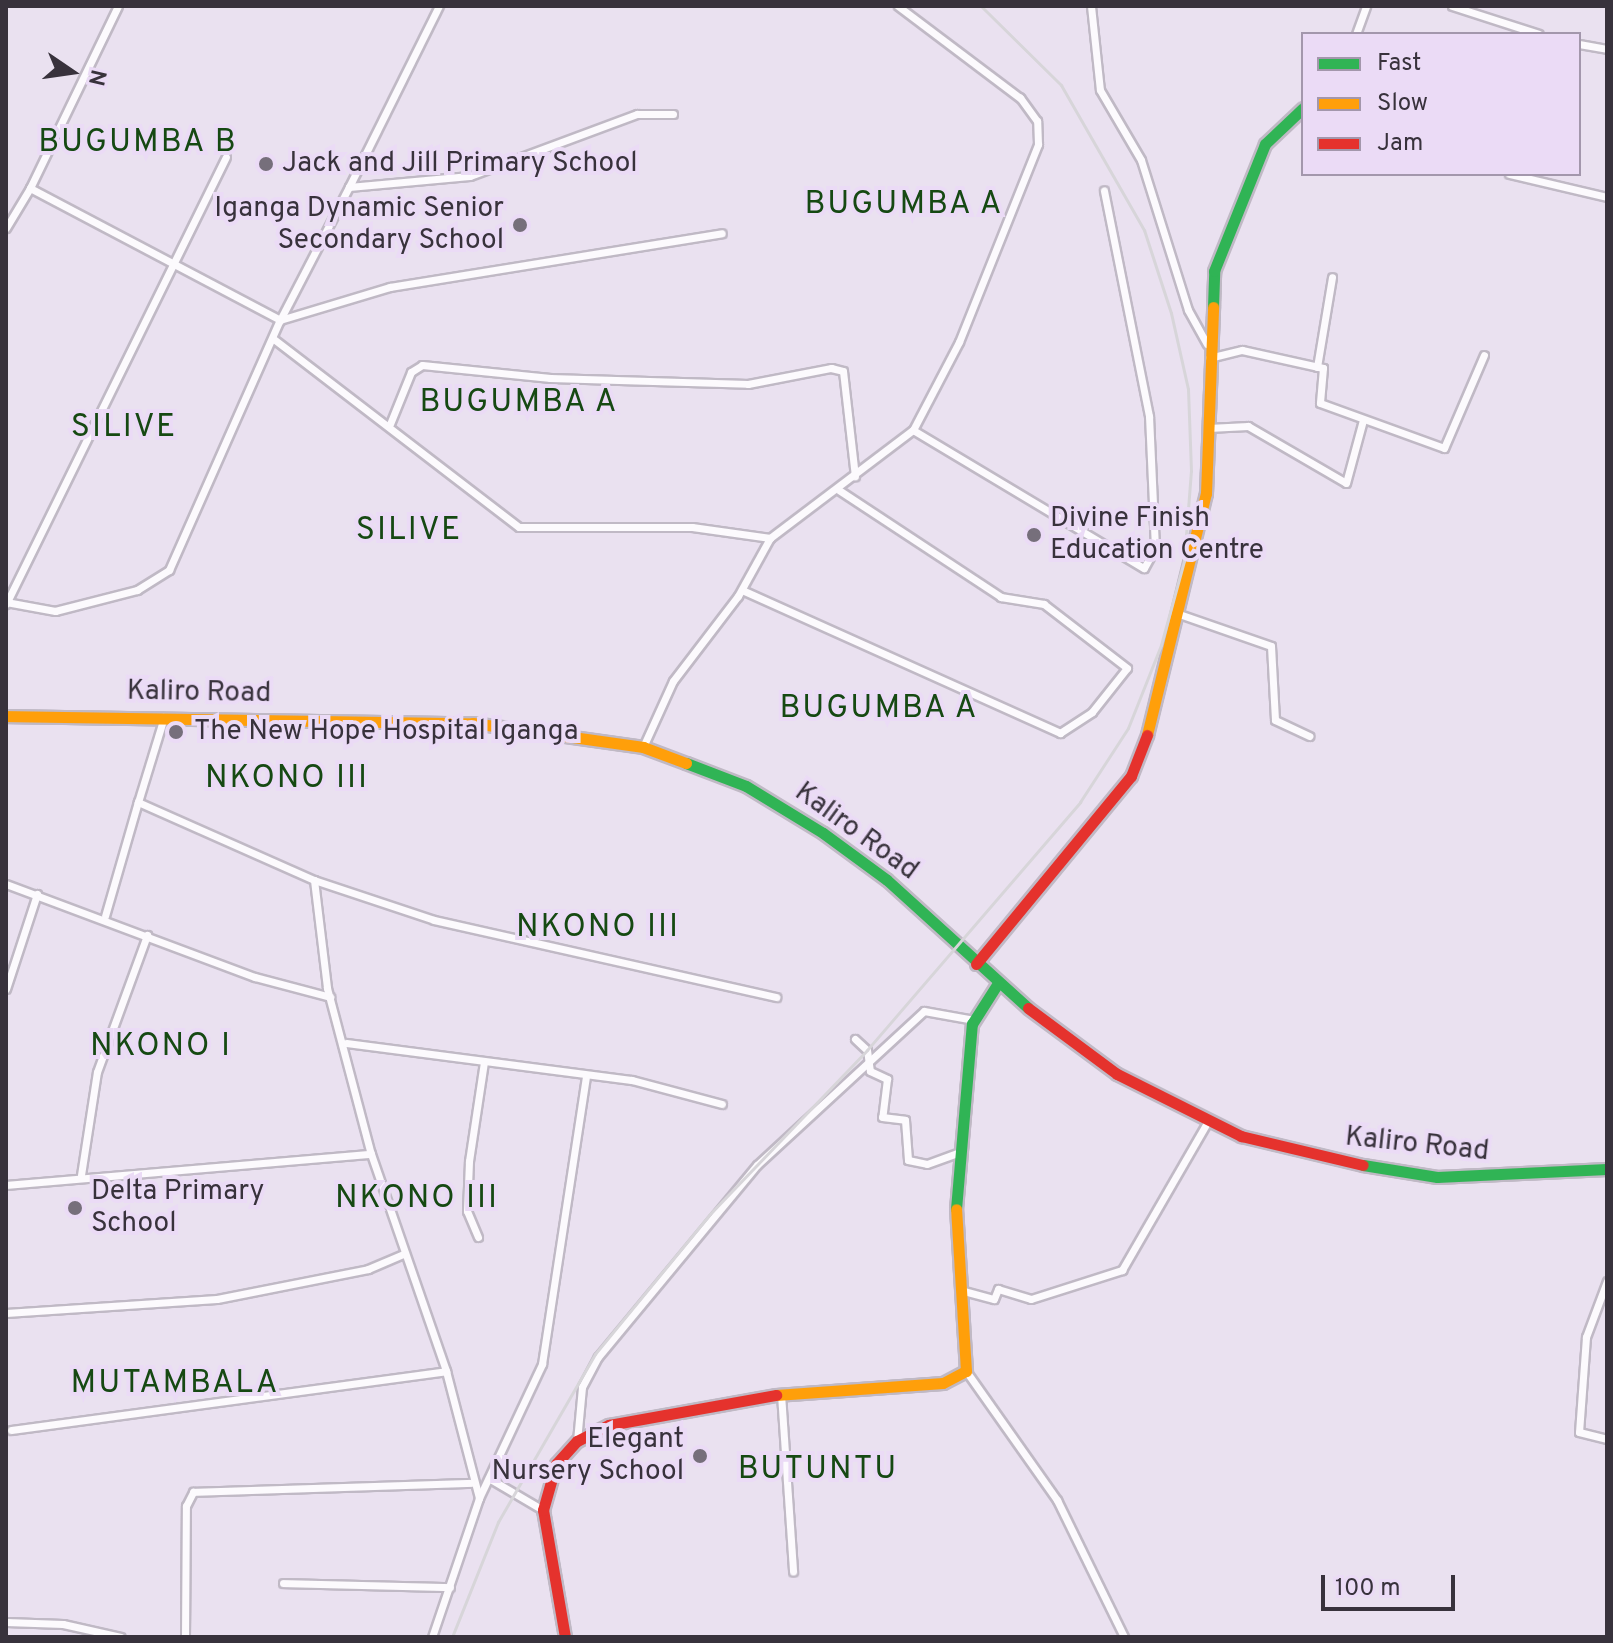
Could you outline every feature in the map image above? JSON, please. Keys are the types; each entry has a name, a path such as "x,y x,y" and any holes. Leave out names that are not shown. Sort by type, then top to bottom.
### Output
{"street":[{"path":"6,227 30,188 118,6"},
{"path":"226,157 6,603 55,611 137,590 169,570 275,340 280,320 439,6"},
{"path":"643,747 673,681 742,590 770,538 839,490 913,430 959,342 1041,132 1020,98 981,63 898,6"},
{"path":"1091,6 1100,90 1132,139 1188,310 1207,344"},
{"path":"1357,32 1366,6"},
{"path":"1452,6 1533,32"},
{"path":"1581,44 1607,49"},
{"path":"976,964 1131,776 1164,689 1206,493 1207,344 1214,271 1226,233 1265,144 1301,110"},
{"path":"349,187 470,176 637,114 673,114"},
{"path":"1518,176 1607,197"},
{"path":"30,188 175,259 280,320 390,287 722,233"},
{"path":"913,430 1144,568 1155,548 1149,416 1104,190"},
{"path":"1317,367 1332,277"},
{"path":"275,340 390,424 519,527 692,527 770,538"},
{"path":"1207,359 1242,350 1317,367 1326,375 1320,403 1444,448 1484,355"},
{"path":"390,424 411,372 422,365 550,378 748,384 831,368 843,371 855,476"},
{"path":"1208,428 1248,426 1346,483 1363,420"},
{"path":"742,590 1060,733 1092,712 1127,668 1044,604 1001,597 839,490"},
{"path":"1182,615 1271,646 1275,720 1309,736"},
{"path":"105,916 165,715"},
{"name":"Kaliro Road","path":"6,716 165,715 473,723 643,747 746,786 823,833 887,880 998,983 1117,1074 1208,1121 1307,1156 1380,1170 1520,1178 1607,1169"},
{"path":"138,802 314,880 519,943 776,997"},
{"path":"314,880 330,997 346,1043 371,1154 403,1254 446,1371 471,1483 479,1498"},
{"path":"6,884 330,997"},
{"path":"6,989 37,894"},
{"path":"81,1175 97,1072 147,935"},
{"path":"998,983 974,1020 962,1151 959,1290 966,1371 1057,1500 1124,1637"},
{"path":"577,1441 582,1387 598,1357 757,1165 924,1011 974,1020"},
{"path":"855,1039 867,1050 868,1064 887,1079 882,1117 905,1120 908,1160 927,1164 962,1151"},
{"path":"346,1043 586,1077 632,1080 722,1104"},
{"path":"478,1237 467,1211 468,1173 484,1062"},
{"path":"432,1637 479,1498 492,1480 542,1364 586,1077"},
{"path":"959,1290 994,1299 998,1289 1031,1299 1122,1270 1208,1121"},
{"path":"6,1185 81,1175 371,1154"},
{"path":"6,1313 217,1299 368,1269 403,1254"},
{"path":"1607,1281 1586,1337 1579,1432 1607,1439"},
{"path":"11,1430 446,1371"},
{"path":"565,1637 543,1510 556,1464 577,1441 609,1425 781,1394 943,1383 966,1371"},
{"path":"781,1394 793,1572"},
{"path":"492,1480 543,1510"},
{"path":"185,1637 186,1506 193,1492 471,1483"},
{"path":"283,1583 450,1587"},
{"path":"6,1622 63,1624 121,1637"}],"railway":[{"path":"452,1637 498,1522 595,1354 710,1214 867,1050 1080,802 1128,728 1161,645 1184,561 1191,471 1188,389 1171,313 1144,230 1061,85 981,6"}],"traffic: fast":[{"path":"1213,307 1214,271 1265,144 1301,110"},
{"path":"686,763 746,786 823,833 887,880 1028,1008"},
{"path":"956,1209 972,1024 998,983"},
{"path":"1363,1165 1437,1177 1607,1169"}],"traffic: slow":[{"path":"1147,735 1206,493 1213,307"},
{"path":"6,716 473,723 643,747 686,763"},
{"path":"776,1395 943,1383 966,1371 956,1209"}],"traffic: jam":[{"path":"976,964 1131,776 1147,735"},
{"path":"1028,1008 1117,1074 1241,1136 1363,1165"},
{"path":"565,1637 543,1510 556,1464 577,1441 609,1425 776,1395"}],"place":[{"name":"Jack and Jill Primary School","path":"266,164"},
{"name":"Iganga Dynamic Senior Secondary School","path":"520,225"},
{"name":"Divine Finish Education Centre","path":"1034,535"},
{"name":"The New Hope Hospital Iganga","path":"176,732"},
{"name":"Delta Primary School","path":"75,1208"},
{"name":"Elegant Nursery School","path":"700,1456"}],"district":[{"name":"BUGUMBA B","path":"138,143"},
{"name":"BUGUMBA A","path":"904,205"},
{"name":"BUGUMBA A","path":"519,403"},
{"name":"SILIVE","path":"124,428"},
{"name":"SILIVE","path":"409,531"},
{"name":"BUGUMBA A","path":"879,709"},
{"name":"NKONO III","path":"287,779"},
{"name":"NKONO III","path":"598,928"},
{"name":"NKONO I","path":"161,1047"},
{"name":"NKONO III","path":"417,1199"},
{"name":"MUTAMBALA","path":"175,1384"},
{"name":"BUTUNTU","path":"818,1470"}]}
